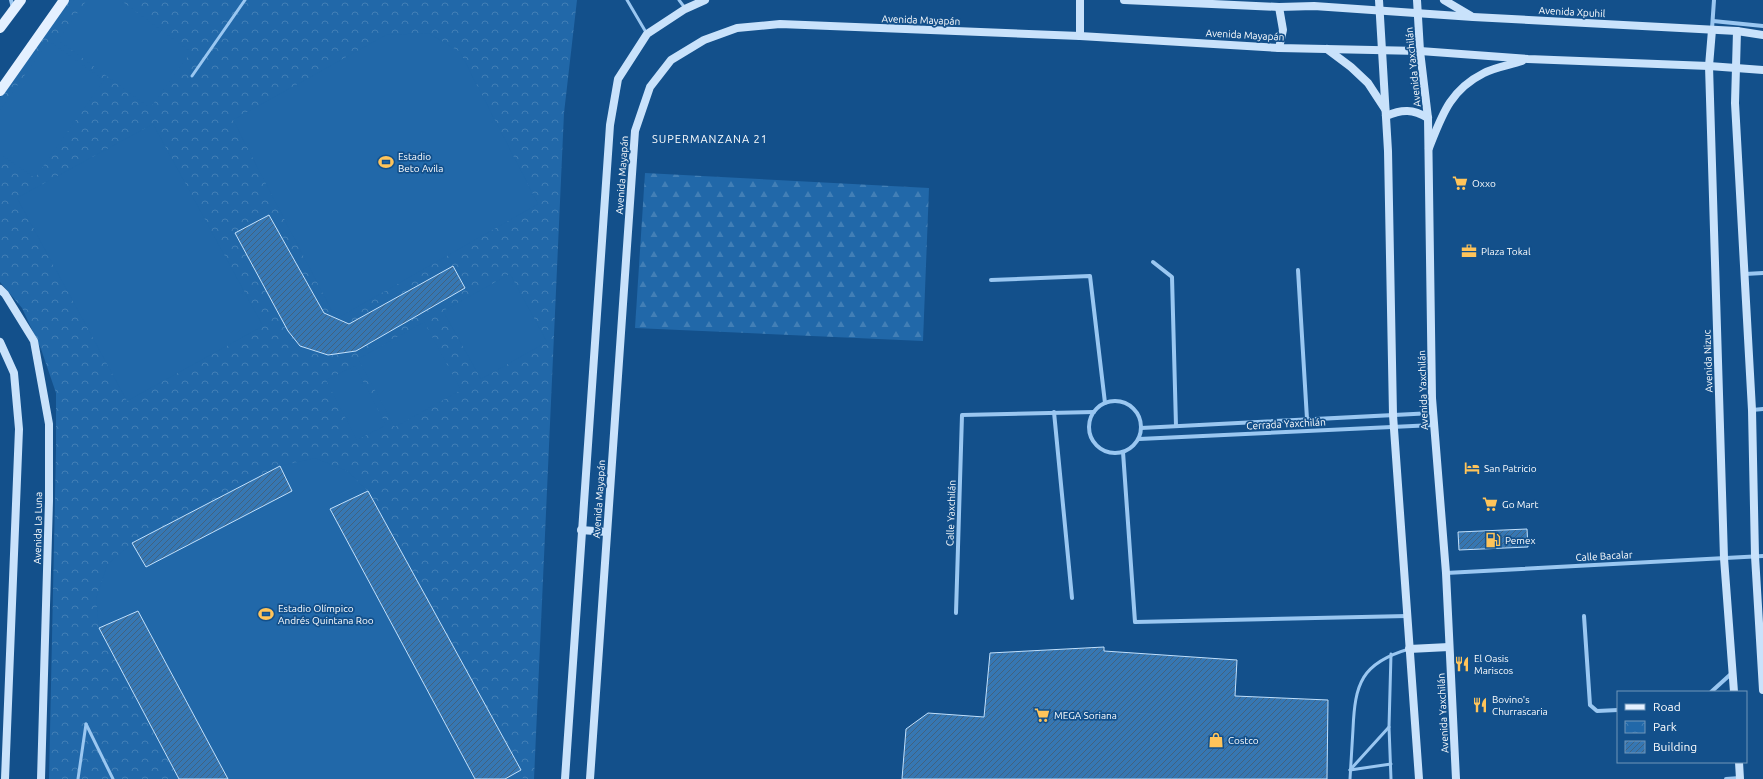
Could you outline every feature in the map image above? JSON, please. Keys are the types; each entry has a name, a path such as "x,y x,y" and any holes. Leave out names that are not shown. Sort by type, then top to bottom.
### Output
{"main road":[{"path":"0,28 12,5 21,0"},
{"path":"0,91 64,0"}],"street":[{"name":"Avenida Mayapán","path":"565,779 610,125 618,79 647,34 685,9 705,0"},
{"path":"1080,0 1080,36"},
{"path":"1124,0 1279,7 1314,6 1380,11"},
{"path":"1314,6 1325,0"},
{"path":"1379,0 1386,113 1393,415 1419,779"},
{"name":"Avenida Yaxchilán","path":"1417,0 1420,51 1428,118 1433,413 1446,573 1456,779"},
{"path":"1444,0 1473,17"},
{"path":"1712,30 1714,0"},
{"path":"1279,7 1282,30 1279,48"},
{"name":"Avenida Xpuhil","path":"1380,11 1737,31 1763,35"},
{"path":"1713,21 1763,26"},
{"name":"Avenida Mayapán","path":"590,779 635,131 650,87 671,60 704,40 737,28 780,24 1080,36 1279,48 1381,51"},
{"name":"Avenida Nizuc","path":"1712,30 1709,66 1724,558 1734,691"},
{"path":"1737,31 1735,103 1759,556 1763,690"},
{"path":"1327,49 1351,67 1368,83 1386,113"},
{"path":"1381,51 1420,51 1528,59 1709,66 1763,70"},
{"path":"1428,152 1444,111 1460,89 1484,72 1528,59"},
{"path":"1386,113 1408,110 1419,113 1428,118"},
{"path":"1153,262 1172,277 1176,426"},
{"path":"1298,270 1307,419"},
{"path":"1745,274 1763,273"},
{"path":"991,280 1090,276 1105,403"},
{"name":"Avenida La Luna","path":"2,293 34,341 49,424 49,501 41,779"},
{"path":"0,342 14,373 19,429 4,729 5,779"},
{"path":"1115,401 1125,403 1134,409 1140,418 1142,428 1139,439 1132,447 1122,452 1110,453 1098,447 1090,436 1089,424 1094,412 1105,403 1115,401"},
{"path":"1752,410 1763,409"},
{"path":"1072,598 1054,412 1094,412"},
{"name":"Calle Yaxchilán","path":"956,612 962,415 1054,412"},
{"name":"Cerrada Yaxchilán","path":"1142,428 1433,413"},
{"name":"Cerrada Yaxchilán","path":"1139,439 1434,425"},
{"path":"1122,452 1134,622 1407,616"},
{"path":"581,530 607,532"},
{"name":"Calle Bacalar","path":"1446,573 1759,556"},
{"path":"1584,616 1590,705 1597,711 1617,710"},
{"path":"1409,649 1449,647"},
{"path":"1712,691 1732,673"},
{"path":"1726,779 1740,779 1739,763"}],"lane":[{"path":"192,76 245,0"},
{"path":"627,0 647,34"},
{"path":"679,0 685,9"},
{"path":"1350,779 1354,702 1358,687 1368,672 1379,661 1391,654 1409,649"},
{"path":"1391,654 1389,727 1391,779"},
{"path":"78,779 86,724 113,779"},
{"path":"1350,770 1389,727"},
{"path":"1350,770 1391,764"}],"green space":[{"path":"68,0 577,0 564,113 534,779 49,779 56,393 41,349 22,308 0,282 0,97"},
{"path":"87,0 120,0 191,52 150,108 58,40"},
{"name":"Estadio Beto Avila","path":"428,33 460,52 538,204 336,319 233,120 386,35"},
{"path":"49,41 104,80 35,178 0,154 0,110"},
{"path":"153,124 263,326 127,401 17,198"},
{"path":"645,173 929,188 923,341 635,328"},
{"path":"510,274 547,342 481,379 443,311"},
{"path":"424,322 461,390 395,427 358,359"},
{"path":"355,366 386,425 357,440 326,380"},
{"name":"Estadio Olímpico Andrés Quintana Roo","path":"315,458 347,471 368,491 521,770 523,779 179,779 99,628 96,599 107,565 132,543 280,466"}],"building":[{"path":"269,215 324,313 349,324 453,266 465,288 356,351 328,355 300,346 288,331 235,233"},
{"path":"280,466 292,491 146,567 132,543"},
{"path":"368,491 521,770 505,779 475,779 330,509"},
{"name":"Pemex","path":"1527,529 1528,547 1459,550 1458,532"},
{"path":"138,611 228,779 179,779 99,628"},
{"path":"1104,647 1104,651 1237,660 1235,696 1328,700 1327,779 902,779 906,729 928,713 984,717 990,653"}],"place":[{"name":"Estadio Beto Avila","path":"386,162"},
{"name":"Oxxo","path":"1460,183"},
{"name":"Plaza Tokal","path":"1469,251"},
{"name":"San Patricio","path":"1472,468"},
{"name":"Go Mart","path":"1490,504"},
{"name":"Pemex","path":"1493,540"},
{"name":"Estadio Olímpico Andrés Quintana Roo","path":"266,614"},
{"name":"El Oasis Mariscos","path":"1462,664"},
{"name":"Bovino's Churrascaria","path":"1480,705"},
{"name":"MEGA Soriana","path":"1042,715"},
{"name":"Costco","path":"1216,740"}],"district":[{"name":"SUPERMANZANA 21","path":"710,139"}]}
